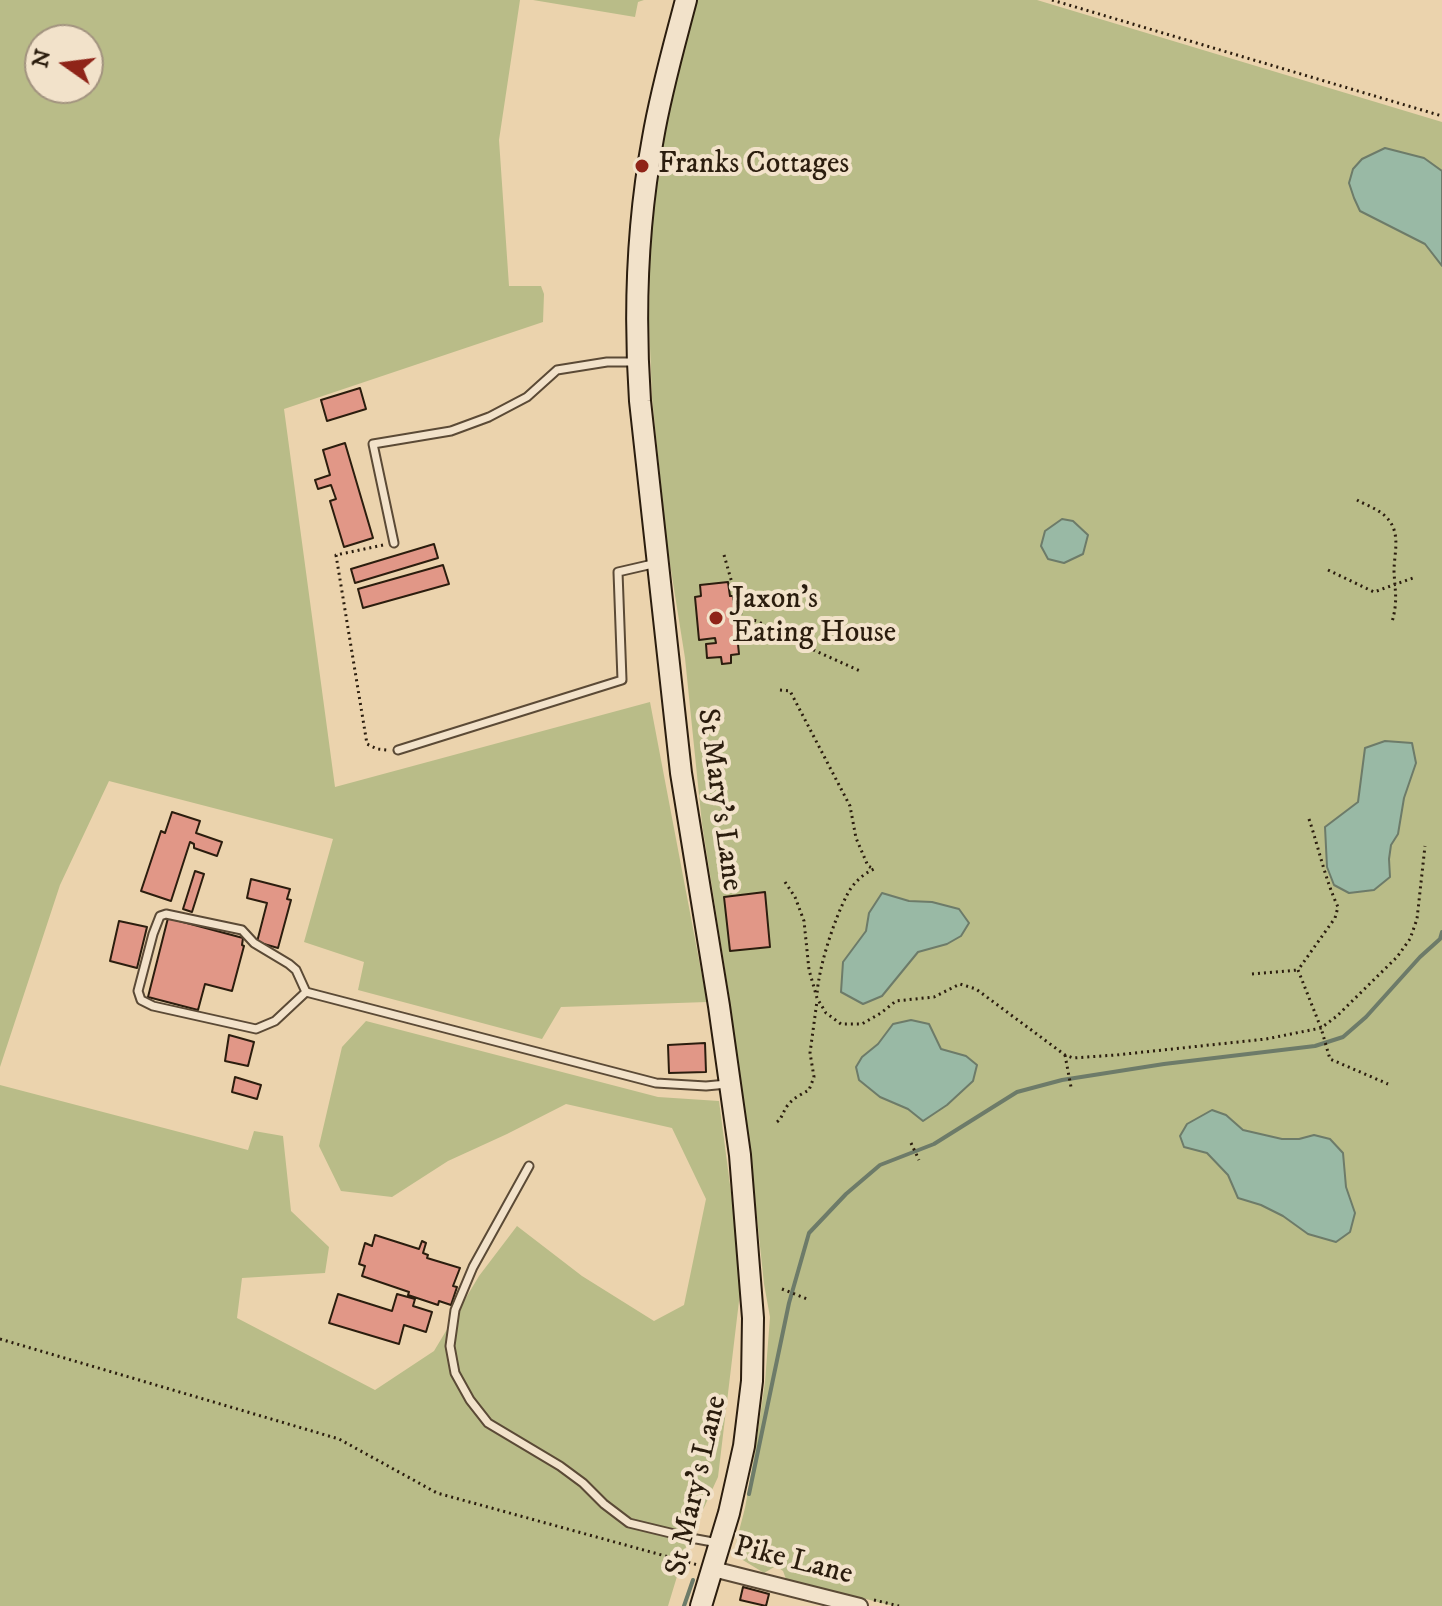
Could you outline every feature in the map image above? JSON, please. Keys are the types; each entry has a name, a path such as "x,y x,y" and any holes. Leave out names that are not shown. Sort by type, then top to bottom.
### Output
{"main road":[{"name":"St Mary's Lane","path":"686,0 653,139 642,220 636,321 640,401 681,773 740,1155 753,1318 752,1381 744,1446 729,1513 701,1606"}],"street":[{"name":"Pike Lane","path":"713,1569 860,1606"}],"lane":[{"path":"394,543 373,444 451,431 489,417 527,397 557,370 607,362 638,361"},
{"path":"398,750 622,680 618,572 659,562"},
{"path":"166,914 242,930 254,943 296,970 306,992 275,1021 256,1029 153,1006 141,1000 138,991 153,934 160,916 166,914"},
{"path":"306,992 656,1083 729,1084"},
{"path":"529,1166 473,1267 455,1310 450,1346 455,1373 488,1423 560,1466 629,1523 720,1543"}],"path":[{"path":"1052,0 1442,116"},
{"path":"1357,500 1387,517 1394,530 1397,543 1394,564 1397,596 1392,622"},
{"path":"394,543 336,555 367,744 377,749 398,750"},
{"path":"724,555 742,618 757,621 860,671"},
{"path":"1328,570 1374,592 1413,578"},
{"path":"777,1122 794,1098 809,1090 814,1077 810,1053 817,989 828,942 848,893 864,874 874,869 868,866 856,838 850,806 797,704 790,691 780,690"},
{"path":"1252,974 1298,970 1335,918 1338,907 1326,879 1309,819"},
{"path":"785,882 795,897 804,921 809,970 817,998 826,1013 841,1024 862,1024 896,1001 934,997 960,984 976,989 1073,1058 1266,1039 1321,1028 1397,957 1410,939 1417,919 1425,846"},
{"path":"1298,970 1330,1059 1388,1084"},
{"path":"1065,1055 1071,1087"},
{"path":"911,1143 919,1160"},
{"path":"782,1289 807,1299"},
{"path":"0,1339 339,1439 437,1493 713,1569"}],"green space":[{"path":"0,0 520,0 499,140 509,286 541,286 544,294 543,322 284,409 335,787 650,702 707,1002 561,1007 542,1039 358,990 364,962 304,942 333,839 109,781 60,885 0,1067"},
{"path":"533,0 644,0 638,2 635,17"},
{"path":"697,0 1037,0 1442,122 1442,1606 894,1606 786,1579 783,1571 776,1566 764,1573 733,1554 755,1451 770,1317 729,995 702,824 685,658 667,545 652,398 649,321 651,222 666,125"},
{"path":"366,1021 658,1097 719,1101 742,1276 718,1477 686,1547 668,1606 0,1606 0,1085 248,1150 254,1131 283,1136 291,1211 329,1247 325,1273 242,1278 237,1318 375,1390 434,1351 479,1276 517,1226 582,1276 654,1321 684,1305 706,1199 672,1128 566,1104 448,1161 392,1197 341,1191 319,1146 342,1047"}],"shaded area":[{"path":"1385,148 1424,158 1442,171 1442,266 1425,244 1360,211 1349,183 1353,169 1362,159"},
{"path":"1062,519 1073,521 1088,535 1083,554 1064,563 1048,559 1041,546 1045,531"},
{"path":"1385,741 1412,743 1416,763 1404,798 1398,834 1391,845 1390,877 1374,890 1349,893 1334,885 1327,867 1325,827 1358,802 1365,748"},
{"path":"882,893 959,909 969,923 961,936 947,944 918,952 882,996 863,1004 841,992 843,962 866,931 869,913"},
{"path":"911,1020 929,1024 941,1049 966,1056 977,1065 973,1081 947,1105 923,1121 908,1109 880,1097 859,1080 856,1067 893,1024"},
{"path":"1212,1110 1226,1115 1243,1130 1282,1139 1314,1135 1330,1139 1343,1153 1346,1187 1355,1213 1350,1232 1336,1242 1308,1234 1283,1216 1238,1198 1228,1175 1207,1153 1184,1147 1180,1136 1187,1124"}],"building":[{"path":"360,388 366,409 327,421 321,400"},
{"path":"345,443 373,538 344,547 330,501 336,499 331,485 318,489 315,480 330,475 323,450"},
{"path":"434,544 438,558 355,583 351,569"},
{"path":"443,565 449,584 363,608 358,589"},
{"name":"Jaxon's Eating House","path":"728,582 730,596 733,596 739,654 731,655 731,663 722,664 721,657 707,658 706,644 716,643 715,638 699,640 695,597 701,596 700,585"},
{"path":"172,812 200,821 196,833 222,842 217,856 194,848 190,842 171,901 141,891 161,831 165,833"},
{"path":"195,871 204,874 192,912 183,909"},
{"path":"251,879 290,889 287,899 291,900 278,948 257,942 267,903 247,898"},
{"path":"765,892 770,947 730,951 724,897"},
{"path":"168,918 243,938 244,946 232,991 205,984 198,1010 148,997"},
{"path":"119,921 147,927 137,968 110,961"},
{"path":"229,1035 254,1042 248,1066 225,1061"},
{"path":"705,1043 706,1072 669,1073 668,1045"},
{"path":"235,1077 261,1085 257,1099 232,1092"},
{"path":"375,1235 419,1249 422,1241 426,1243 423,1253 428,1255 427,1258 460,1268 453,1286 457,1287 451,1305 439,1301 438,1305 362,1276 365,1266 359,1264 365,1243 372,1246"},
{"path":"338,1294 392,1311 397,1294 415,1299 413,1306 432,1312 426,1332 404,1325 399,1344 329,1323"},
{"path":"743,1587 769,1594 766,1606 740,1600"}],"waterway":[{"path":"749,1494 789,1303 809,1233 846,1194 880,1165 934,1144 1017,1092 1062,1080 1315,1046 1343,1037 1440,939 1442,932"},
{"path":"684,1606 693,1580"}],"place":[{"name":"Franks Cottages","path":"642,166"},
{"name":"Jaxon's Eating House","path":"716,618"}]}
